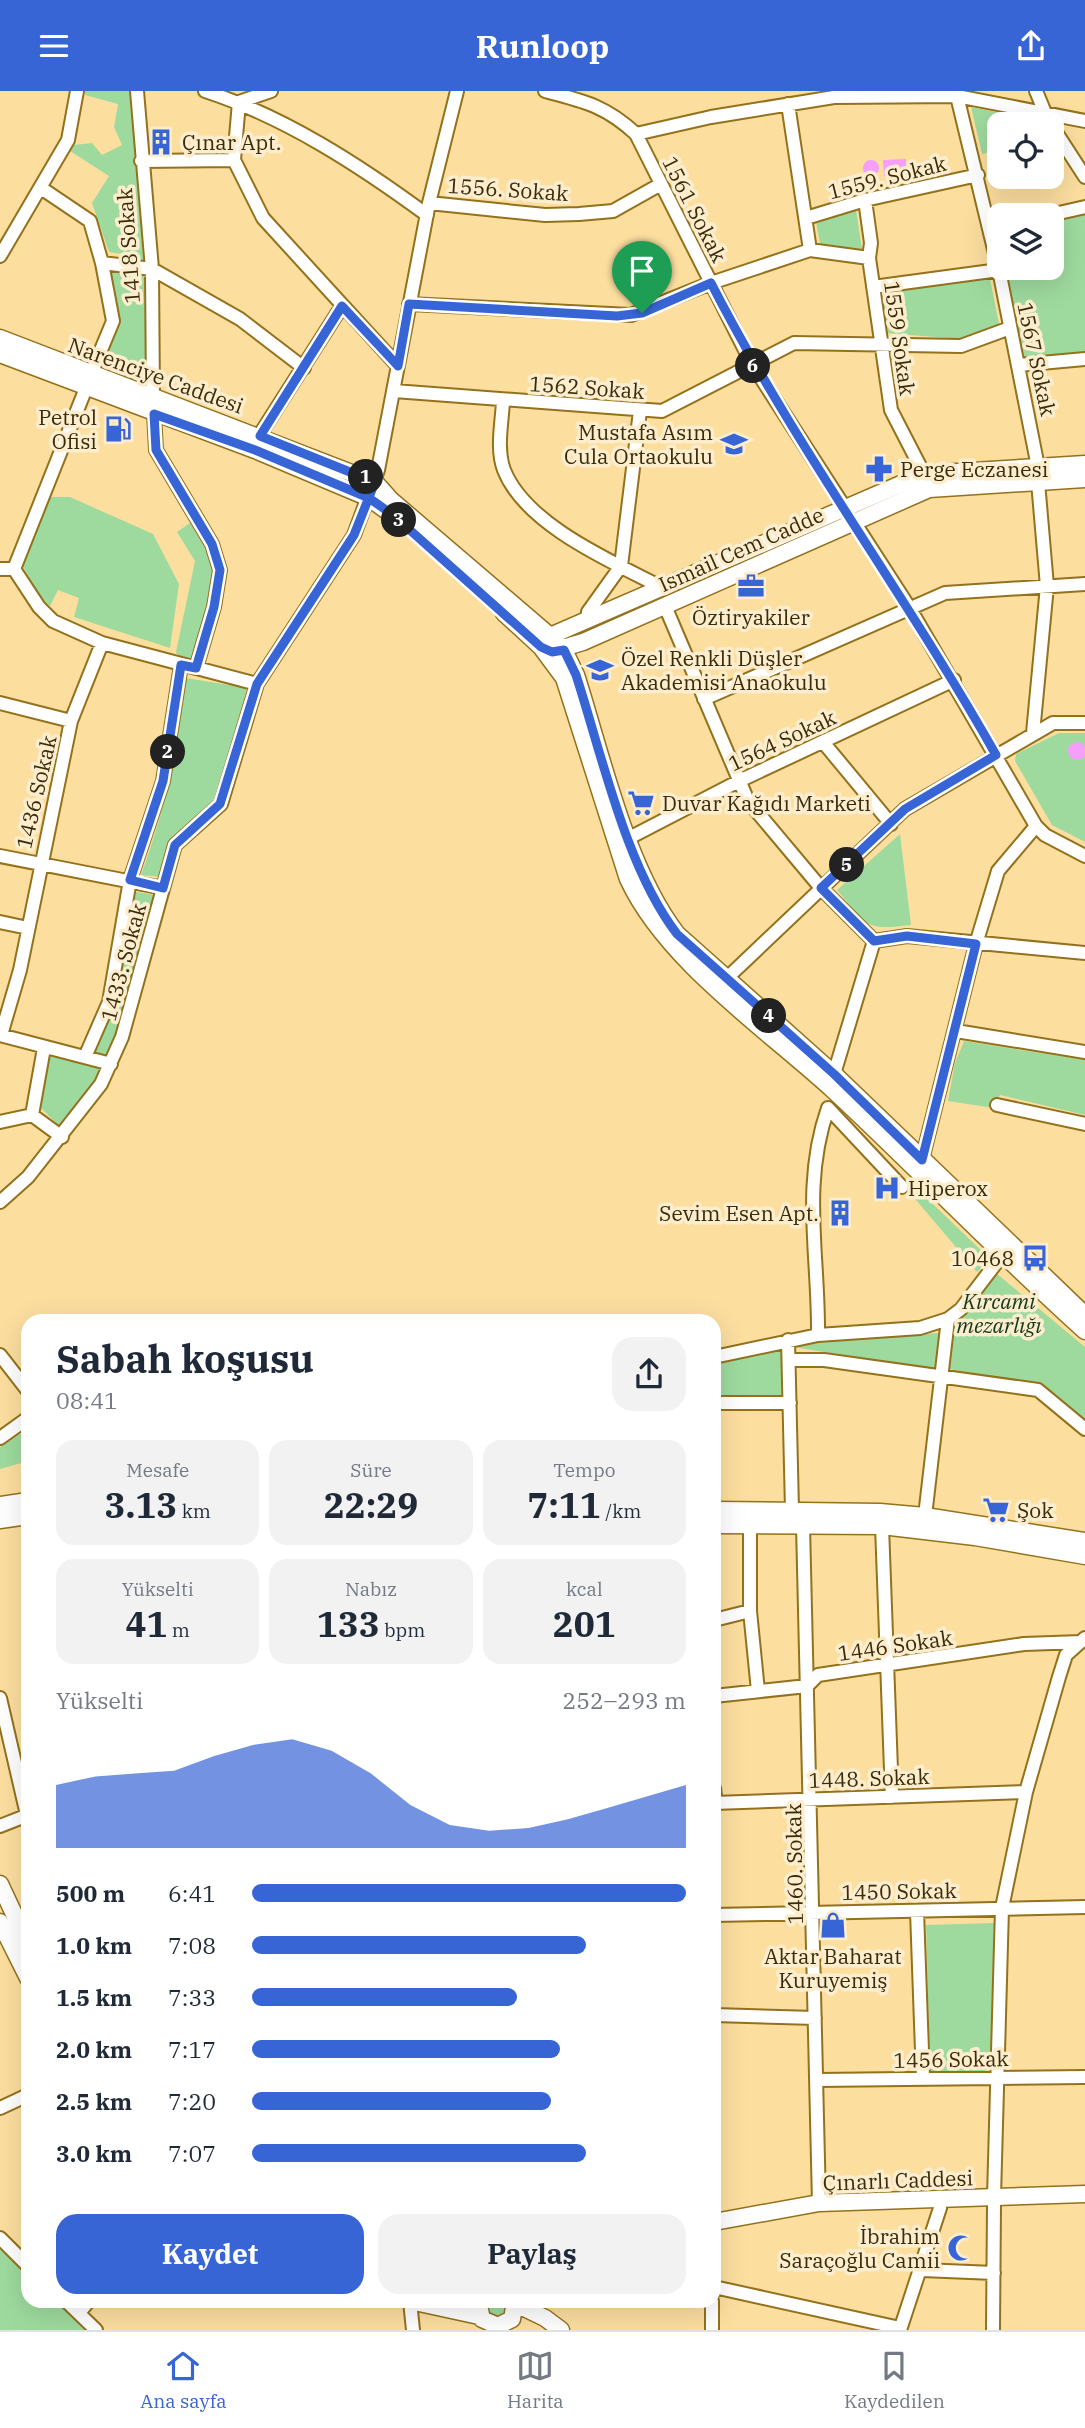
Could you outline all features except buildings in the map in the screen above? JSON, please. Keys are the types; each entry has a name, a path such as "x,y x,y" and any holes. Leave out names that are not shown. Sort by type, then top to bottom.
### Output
{"main road":[{"name":"Narenciye Caddesi","path":"0,338 89,381"},
{"name":"Narenciye Caddesi","path":"0,354 89,381 154,406 369,498 546,642"},
{"name":"Narenciye Caddesi","path":"154,406 260,436 375,482"},
{"name":"Ismail Cem Cadde","path":"564,650 929,489 1038,475 1085,464"},
{"name":"Ismail Cem Cadde","path":"546,642 587,621 665,589 843,507 924,474 1038,475 1085,479"},
{"path":"375,482 390,500 546,642 552,652 564,650 576,675 643,880 661,913 677,934 834,1074 922,1160 1082,1307"},
{"path":"546,642 564,678 628,879 651,921 668,942 833,1090 1085,1331"},
{"path":"576,675 575,662 583,642"},
{"path":"0,1505 21,1502"},
{"path":"721,1510 925,1516 1085,1541"},
{"path":"0,1520 21,1517"},
{"path":"721,1525 882,1526 940,1532 1085,1556"},
{"path":"0,1884 21,1929"},
{"path":"0,1922 21,1964"},
{"name":"Çınarlı Caddesi","path":"721,2230 820,2213 940,2208 1085,2194"},
{"name":"Çınarlı Caddesi","path":"721,2221 819,2203 994,2201 1085,2204"},
{"path":"479,2308 492,2326 503,2325 520,2330"},
{"path":"503,2325 512,2319 515,2308"},
{"path":"526,2308 561,2330"}],"street":[{"path":"0,256 68,141 77,91"},
{"name":"1418 Sokak","path":"137,91 152,269 156,450 212,544 220,570 214,607 196,668"},
{"path":"205,91 239,102 428,209"},
{"name":"1433. Sokak","path":"0,1202 28,1177 62,1137 89,1102 111,1064 122,1037 175,845 220,804 257,684 354,535 375,482 428,209 457,91"},
{"path":"545,91 593,97 636,134 845,94 957,96 1014,112"},
{"path":"1036,91 1045,112"},
{"path":"239,102 267,92"},
{"name":"1567 Sokak","path":"957,96 987,203"},
{"path":"239,102 234,160 263,218 398,366"},
{"path":"788,104 810,250"},
{"path":"1064,122 1085,121"},
{"name":"1561 Sokak","path":"636,134 752,364 954,680 1036,826 1045,835 1085,856"},
{"path":"1064,145 1085,177"},
{"path":"141,161 234,160"},
{"name":"1559. Sokak","path":"806,218 978,174"},
{"name":"1556. Sokak","path":"428,209 545,215 613,211 661,184"},
{"path":"14,569 113,321 102,263 90,221 41,188"},
{"name":"1559 Sokak","path":"865,201 871,243 869,258 891,410 924,474"},
{"path":"1064,212 1085,207"},
{"path":"409,304 631,315 711,283 810,250 869,258"},
{"path":"102,263 152,269 240,319 304,368"},
{"path":"873,286 987,271"},
{"name":"1567 Sokak","path":"1001,280 1038,475 1047,586 1033,733"},
{"path":"260,436 342,306"},
{"name":"1562 Sokak","path":"394,391 662,411 794,343 961,346 1010,328"},
{"path":"1019,365 1085,359"},
{"path":"503,401 500,450 504,470 520,495 582,546 665,589"},
{"path":"587,621 587,612 621,566 640,411"},
{"path":"0,569 14,569"},
{"path":"14,569 39,607 53,621 102,643 257,684"},
{"path":"704,699 946,593 1085,584"},
{"path":"665,606 748,801 821,888 874,941"},
{"name":"1436 Sokak","path":"1,1035 20,970 71,721 102,643"},
{"path":"85,1057 109,1002 130,880 163,781 181,665"},
{"name":"1564 Sokak","path":"629,838 739,781 954,680"},
{"path":"0,703 71,721"},
{"path":"727,978 905,809 1053,723 1085,723"},
{"path":"823,742 891,824"},
{"path":"922,1160 976,944 998,871 1036,826"},
{"path":"0,856 163,888"},
{"path":"0,922 28,928"},
{"path":"874,941 907,936 1085,953"},
{"path":"834,1074 874,941"},
{"path":"956,1031 1085,1052"},
{"path":"1,1035 111,1064"},
{"path":"32,1115 44,1048"},
{"path":"997,1105 1085,1123"},
{"path":"818,1335 812,1176 818,1138 828,1108 902,1187"},
{"path":"0,1122 32,1115 62,1137"},
{"path":"721,1355 818,1335 920,1328 948,1319 961,1309 1003,1254"},
{"path":"925,1516 948,1319"},
{"path":"788,1340 792,1510"},
{"path":"0,1356 21,1382"},
{"path":"789,1360 824,1360 1038,1390 1085,1429"},
{"path":"721,1403 790,1403"},
{"path":"0,1438 21,1424"},
{"path":"750,1525 750,1611 758,1691"},
{"name":"1460. Sokak","path":"803,1525 819,2203"},
{"path":"882,1526 892,1797"},
{"path":"721,1618 750,1611"},
{"path":"993,2330 1002,1908 1026,1792 1066,1655 1084,1641"},
{"name":"1446 Sokak","path":"721,1695 807,1686 818,1675 887,1667 1024,1644 1084,1641"},
{"path":"0,1698 21,1786"},
{"name":"1448. Sokak","path":"721,1803 1026,1792"},
{"path":"0,1826 21,1818"},
{"name":"1450 Sokak","path":"721,1915 1085,1907"},
{"path":"917,1910 923,2078"},
{"path":"721,2015 815,2018"},
{"name":"1456 Sokak","path":"817,2080 1085,2077"},
{"path":"0,2108 21,2098"},
{"path":"721,2289 900,2329 922,2270 940,2208"},
{"path":"0,2238 21,2259"},
{"path":"922,2270 994,2273"},
{"path":"74,2308 96,2330"},
{"path":"79,2313 83,2308"},
{"path":"411,2308 413,2330"},
{"path":"712,2308 712,2330"}],"green space":[{"path":"85,91 129,91 146,262 135,256 109,252 92,203 109,176 70,151 74,145 92,143 102,155 122,145 114,127 118,104 85,95"},
{"path":"971,107 996,112 987,112 987,153 982,154"},
{"path":"856,210 862,249 858,252 820,244 816,222"},
{"path":"1085,211 1085,353 1023,360 1008,280 1064,280 1064,216"},
{"path":"111,272 148,276 146,384 112,372 116,360 106,355 120,320"},
{"path":"990,280 999,324 960,339 886,333 882,300 887,292"},
{"path":"49,497 70,497 153,534 179,584 170,648 74,617 79,598 58,590 50,606 39,596 21,563"},
{"path":"190,523 213,558 217,580 190,659 179,658 176,652 195,561 177,532"},
{"path":"186,678 247,688 222,790 197,819 163,877 141,875 158,825 170,777"},
{"path":"1059,733 1085,733 1085,842 1052,825 1015,761 1016,754"},
{"path":"900,834 911,925 874,926 861,918 837,890"},
{"path":"136,892 155,895 112,1053 102,1055 95,1051 116,993"},
{"path":"964,1041 1085,1060 1085,1115 1000,1095 994,1108 948,1101 955,1063"},
{"path":"50,1056 104,1068 63,1126 57,1124 40,1107"},
{"path":"910,1182 990,1259 977,1272 905,1187"},
{"name":"Kırcami mezarlığı","path":"996,1273 1085,1347 1085,1421 1042,1384 949,1369 953,1340 962,1316"},
{"path":"939,1333 936,1370 799,1348 799,1342"},
{"path":"783,1345 783,1396 721,1396 721,1359"},
{"path":"21,1434 21,1463 0,1469 0,1447"},
{"path":"994,1923 991,2067 983,2072 930,2073 926,1925"},
{"path":"0,2247 21,2267 21,2308 64,2308 87,2330 0,2330"},
{"path":"488,2308 506,2308 503,2314 497,2317"}],"shaded area":[{"path":"906,159 906,175 884,176 883,160"},
{"path":"871,160 879,168 871,176 863,168"},
{"path":"1077,742 1083,745 1086,751 1083,757 1077,760 1071,757 1068,751 1071,745"}],"place":[{"name":"Çınar Apt.","path":"161,142"},
{"name":"Petrol Ofisi","path":"118,429"},
{"name":"Mustafa Asım Cula Ortaokulu","path":"734,444"},
{"name":"Perge Eczanesi","path":"879,469"},
{"name":"Öztiryakiler","path":"751,586"},
{"name":"Özel Renkli Düşler Akademisi Anaokulu","path":"600,670"},
{"name":"Duvar Kağıdı Marketi","path":"641,803"},
{"name":"Hiperox","path":"887,1188"},
{"name":"Sevim Esen Apt.","path":"840,1213"},
{"name":"10468","path":"1035,1258"},
{"name":"Şok","path":"996,1510"},
{"name":"Aktar Baharat Kuruyemiş","path":"833,1925"},
{"name":"İbrahim Saraçoğlu Camii","path":"961,2248"}],"route":[{"path":"642,313 617,316 409,304 398,366 342,306 260,436 375,482 369,498 354,535 257,684 220,804 175,845 163,888 130,880 163,781 181,665 196,668 219,588 220,570 212,544 156,450 154,414 255,450 369,498 393,515 541,647 552,652 564,650 576,675 643,880 661,913 677,934 834,1074 922,1160 976,944 907,936 874,941 821,888 905,809 996,755 909,607 752,364 711,283 642,313"}]}
